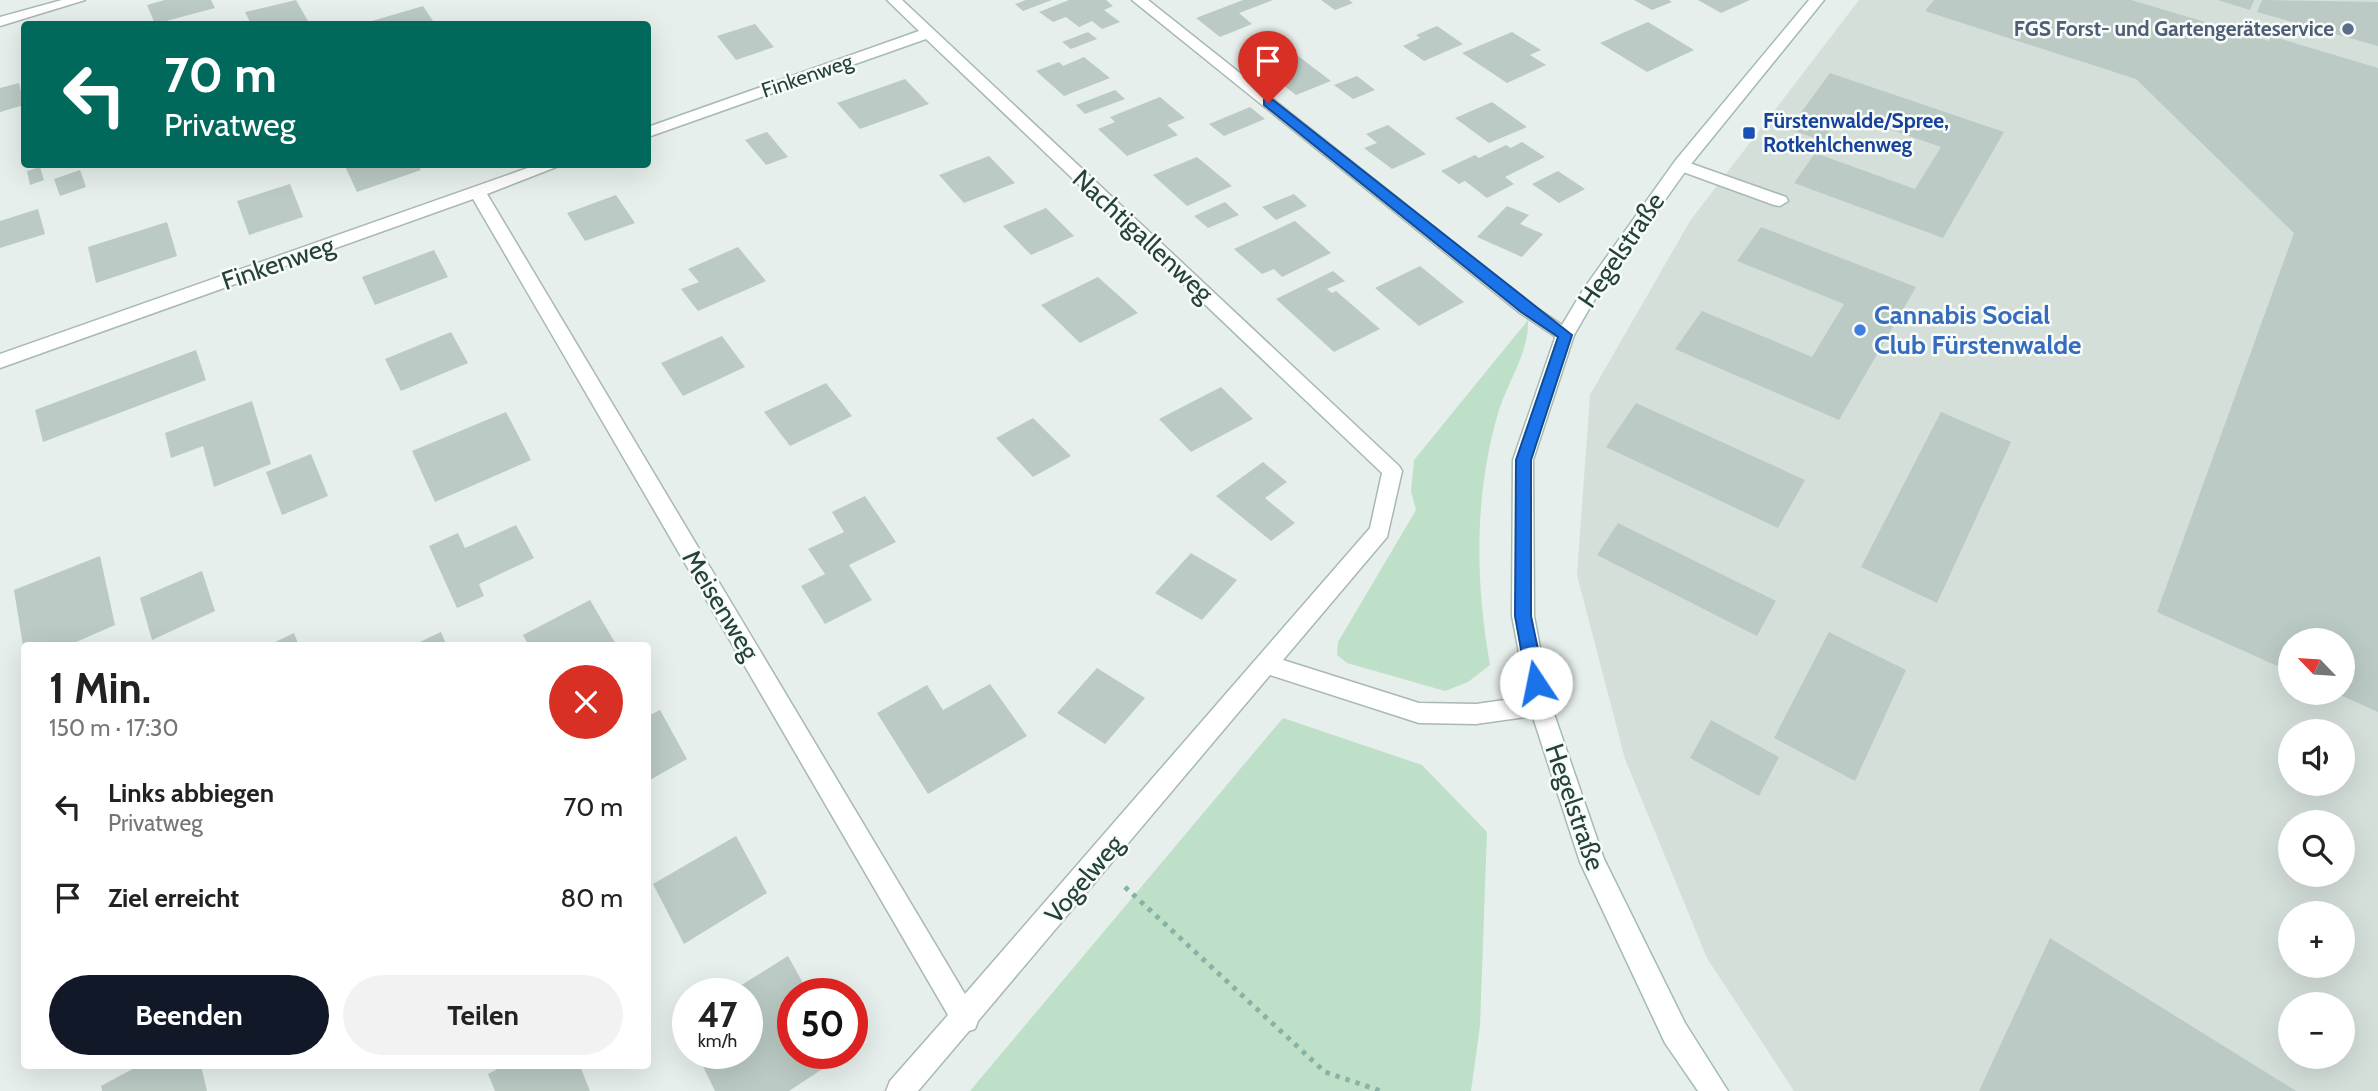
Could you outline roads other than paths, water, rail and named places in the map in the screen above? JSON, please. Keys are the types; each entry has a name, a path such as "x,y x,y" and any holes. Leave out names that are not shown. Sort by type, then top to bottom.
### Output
{"street":[{"path":"0,22 78,0"},
{"name":"Nachtigallenweg","path":"894,0 1392,471"},
{"path":"1139,0 1526,309 1565,335"},
{"name":"Hegelstraße","path":"1714,1091 1675,1032 1592,862 1540,705 1523,616 1523,460 1565,335 1625,241 1681,164 1817,0"},
{"name":"Finkenweg","path":"651,131 928,33"},
{"path":"1681,164 1780,201"},
{"name":"Finkenweg","path":"0,361 545,168"},
{"name":"Meisenweg","path":"477,192 965,1019"},
{"name":"Vogelweg","path":"900,1091 965,1019 1380,531 1392,471"},
{"path":"1266,664 1419,713 1476,714 1540,705"}],"place":[{"name":"FGS Forst- und Gartengeräteservice","path":"2348,29"},
{"name":"Fürstenwalde/Spree, Rotkehlchenweg","path":"1749,133"},
{"name":"Cannabis Social Club Fürstenwalde","path":"1860,330"}]}
